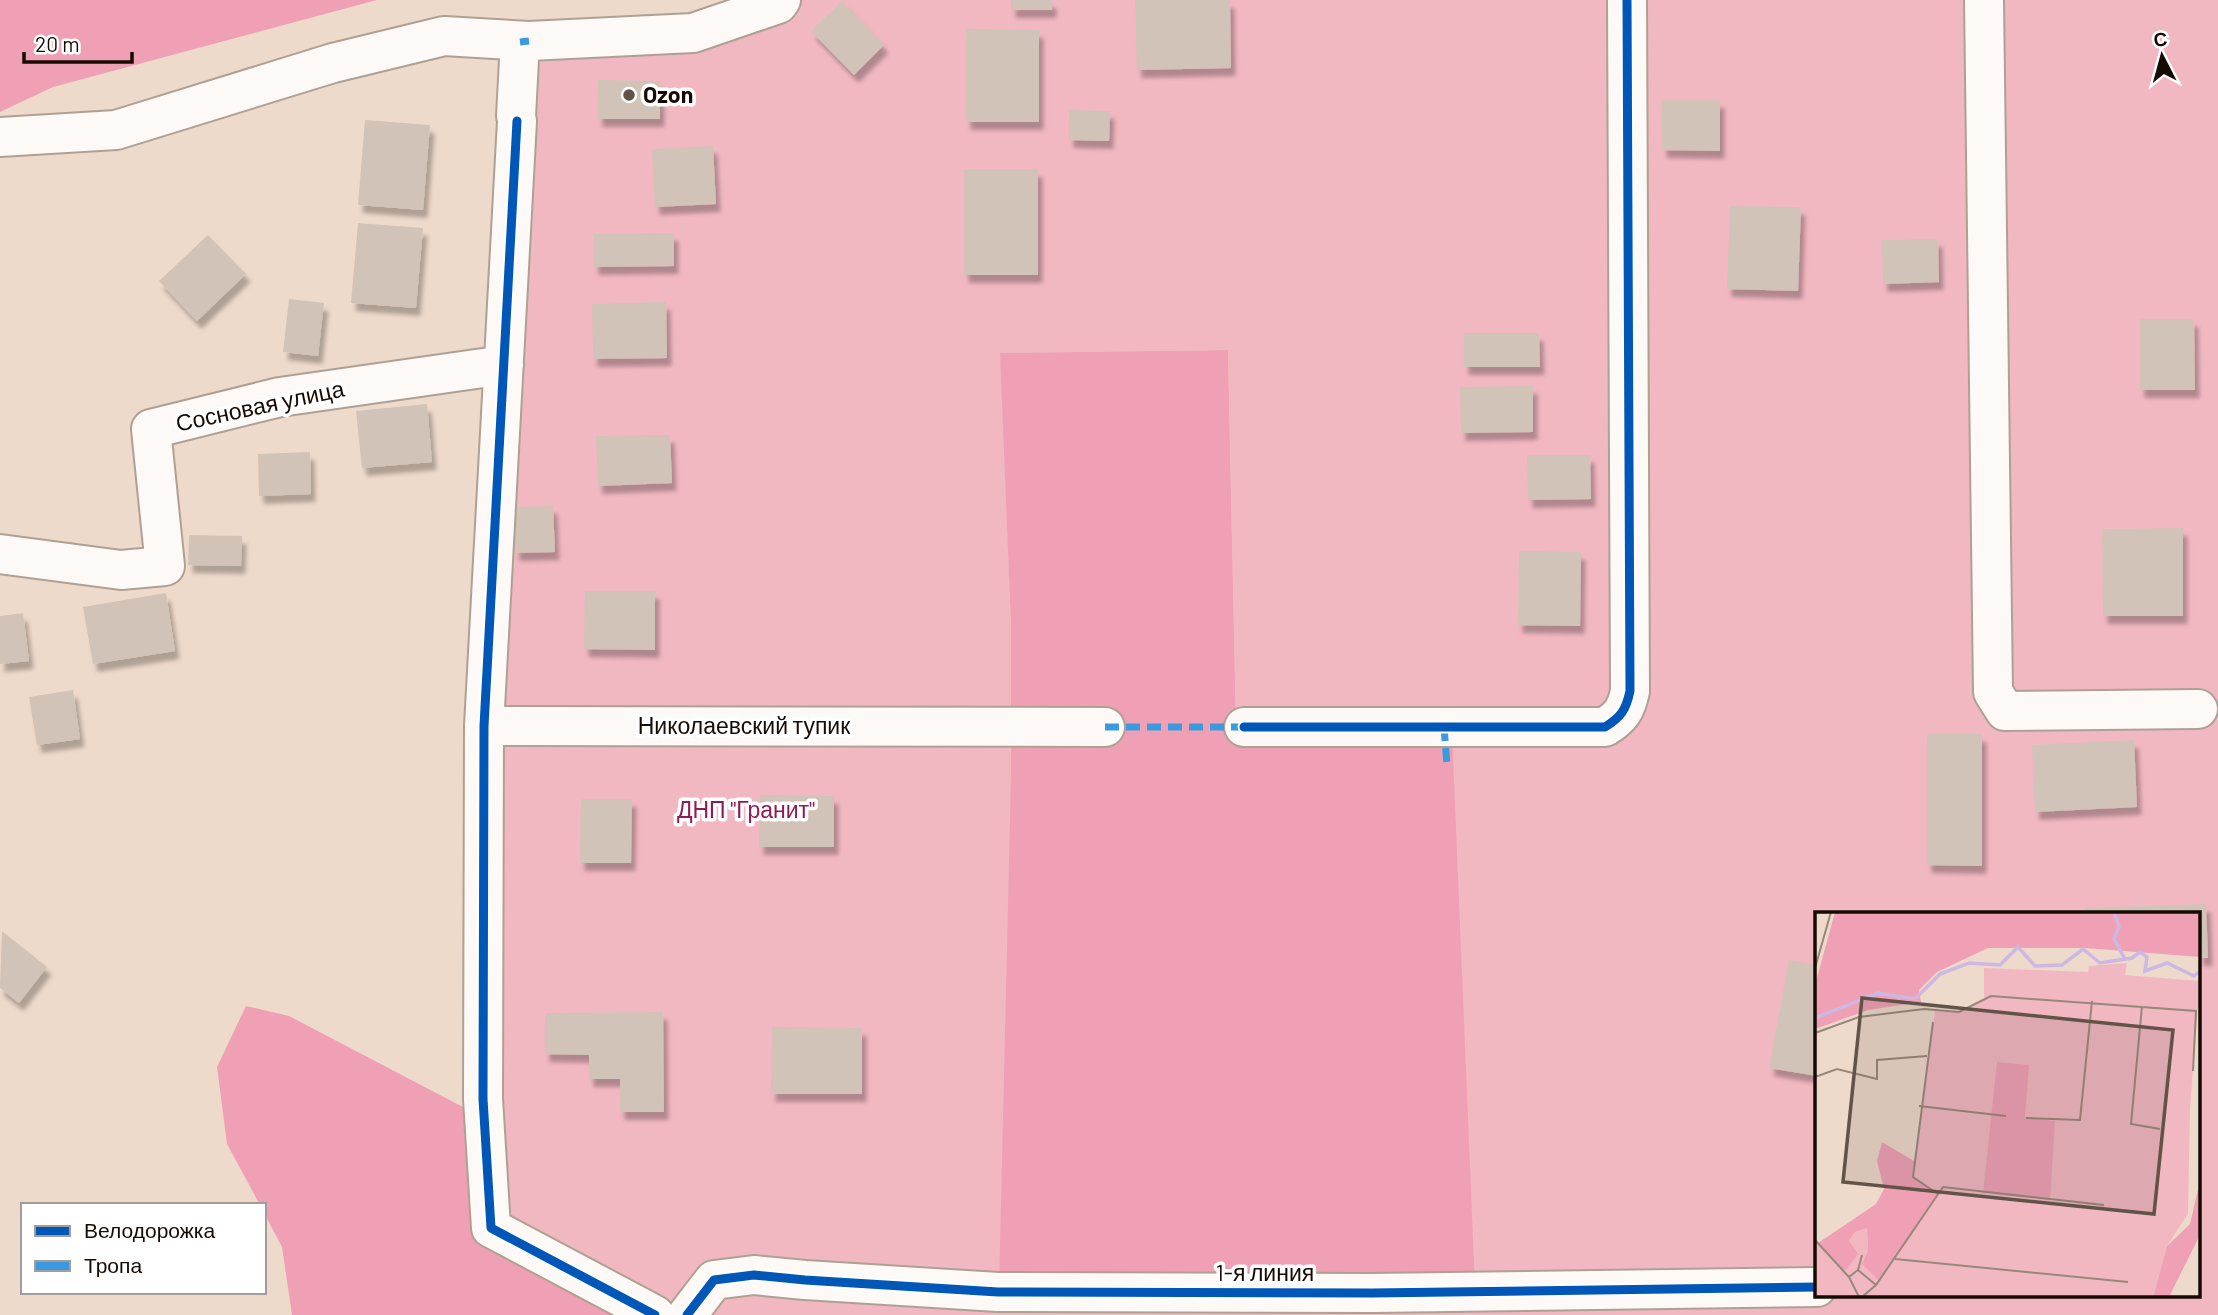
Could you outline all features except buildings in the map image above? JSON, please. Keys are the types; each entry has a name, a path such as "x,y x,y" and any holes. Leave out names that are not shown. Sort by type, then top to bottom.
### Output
{"street":[{"path":"0,137 116,130 333,63 444,36 520,41 693,33 778,4 781,0"},
{"path":"1244,727 1605,727 1620,718 1627,706 1630,691 1627,0"},
{"path":"1984,0 1993,692 2005,711 2198,709"},
{"path":"520,41 484,726 483,1099 491,1228 655,1315"},
{"name":"Сосновая улица","path":"0,554 121,570 165,566 151,429 280,397 504,365"},
{"name":"Николаевский тупик","path":"484,726 1105,727"},
{"name":"1-я линия","path":"687,1315 714,1280 754,1275 998,1292 1372,1293 1815,1287"}],"green space":[{"name":"ДНП \"Гранит\"","path":"781,0 2218,0 2218,1315 652,1315 491,1228 484,1118 536,41","holes":["1228,350 1236,727 1011,775 1011,627 1001,353"]}],"shaded area":[{"path":"0,0 377,0 53,87 0,112"},
{"path":"1228,350 1236,726 1452,732 1475,1287 999,1288 1011,775 1011,627 1000,353"},
{"path":"246,1006 289,1016 484,1118 491,1228 652,1315 292,1315 282,1247 266,1217 266,1203 259,1203 227,1144 217,1067"}],"marked path":[{"path":"520,42 529,41"},
{"path":"1105,727 1244,727"},
{"path":"1444,727 1447,765"}],"cycle path":[{"path":"1244,727 1605,727 1625,708 1630,691 1627,0"},
{"path":"517,121 484,726 483,1099 491,1228 655,1315"},
{"path":"687,1315 714,1280 754,1275 998,1292 1372,1293 1815,1287"}],"place":[{"name":"Ozon","path":"629,95"}]}
